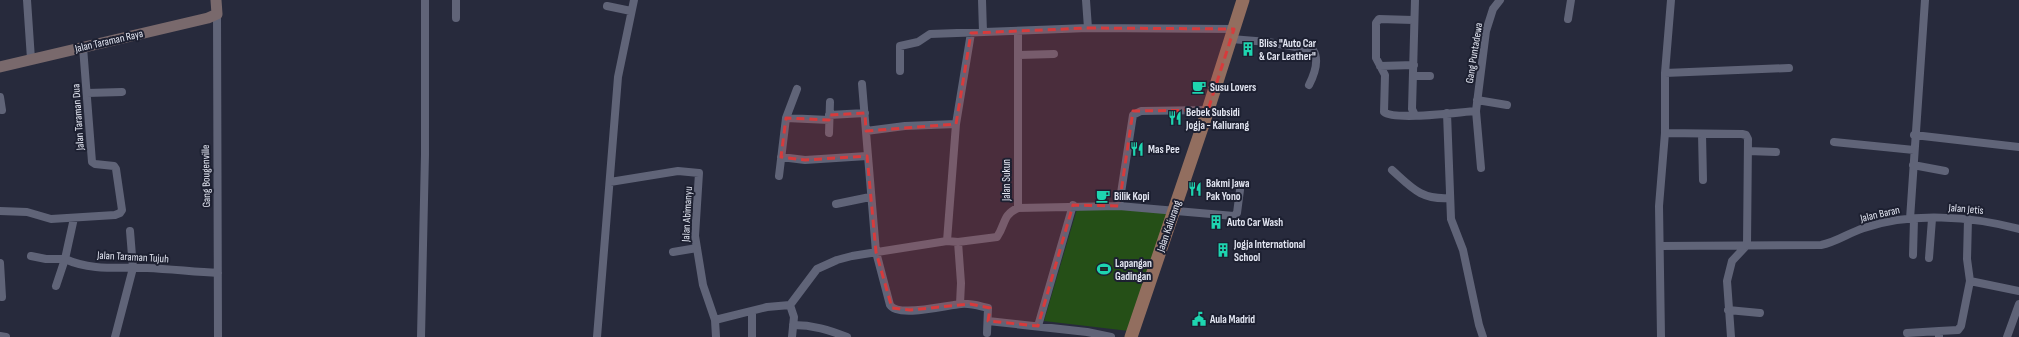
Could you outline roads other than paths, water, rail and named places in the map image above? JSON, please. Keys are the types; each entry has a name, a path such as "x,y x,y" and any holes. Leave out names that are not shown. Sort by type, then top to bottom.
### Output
{"main road":[{"name":"Jalan Kaliurang","path":"1131,337 1208,110 1243,0"}],"street":[{"path":"27,0 31,59"},
{"path":"216,0 217,14"},
{"path":"421,337 425,154 425,0"},
{"path":"456,0 456,18"},
{"path":"597,337 603,243 610,182 618,77 634,0"},
{"path":"982,0 983,32"},
{"path":"1086,0 1088,28"},
{"path":"1415,0 1413,20 1414,76 1412,110 1415,115"},
{"name":"Gang Puntadewa","path":"1481,168 1476,111 1477,100 1486,30 1493,9 1500,0"},
{"path":"1568,19 1571,0"},
{"path":"1661,337 1659,206 1665,133 1665,73 1671,0"},
{"path":"1913,255 1912,219 1914,135 1925,0"},
{"path":"607,6 631,11"},
{"name":"Jalan Taraman Raya","path":"0,67 208,18 217,14"},
{"name":"Gang Bougenville","path":"217,14 218,337"},
{"path":"1413,20 1379,19 1376,21 1376,58 1385,75 1384,112 1394,116 1476,111"},
{"path":"900,71 899,53 901,44 918,42 930,34 1088,28 1232,34 1313,50 1316,54 1316,64 1314,74 1309,84"},
{"name":"Jalan Sukun","path":"790,305 817,269 837,260 876,252 947,241 958,242 997,237 1001,231 1005,216 1010,211 1018,208 1018,31"},
{"path":"947,241 956,124 971,33"},
{"name":"Jalan Taraman Dua","path":"74,218 115,215 120,213 122,210 116,169 114,166 95,164 92,162 83,47"},
{"path":"1019,55 1054,54"},
{"path":"1380,66 1414,65"},
{"path":"1665,73 1789,68"},
{"path":"1414,76 1430,76"},
{"path":"862,84 870,197 876,252 892,308 910,310 960,304 988,308 987,333"},
{"path":"779,176 786,118 797,88"},
{"path":"87,93 122,92"},
{"path":"0,97 2,110"},
{"path":"1477,100 1507,105"},
{"path":"829,133 830,102"},
{"path":"1119,206 1133,115 1135,112 1141,110 1208,110"},
{"path":"786,118 829,118 865,113"},
{"path":"1447,113 1451,219 1464,254 1478,325 1483,337"},
{"path":"866,131 905,126 956,124"},
{"path":"1665,133 1746,135 1748,151 1746,245 1732,262 1727,281 1731,337"},
{"path":"1702,134 1703,180"},
{"path":"1914,135 2019,147"},
{"path":"1834,142 1914,150"},
{"path":"1748,151 1776,152"},
{"path":"781,157 805,160 867,156"},
{"path":"1913,165 1945,171"},
{"path":"1392,170 1409,186 1427,197 1436,199 1450,198"},
{"name":"Jalan Abimanyu","path":"610,182 678,171 699,173 695,236 703,284 715,320"},
{"path":"1018,208 1073,205 1119,206 1234,216 1237,213 1240,190"},
{"path":"836,204 870,197"},
{"path":"1038,326 1073,205"},
{"path":"0,211 27,212 51,219 74,218 66,259 56,286"},
{"name":"Jalan Baran","path":"1746,245 1821,245 1833,243 1863,228 1912,219"},
{"name":"Jalan Jetis","path":"1912,219 1968,219 2019,229"},
{"path":"1929,258 1932,219"},
{"path":"1907,333 1939,334 1960,328 1970,281 1967,259 1968,219"},
{"path":"115,337 133,268 130,232"},
{"path":"958,242 961,283 960,304"},
{"path":"1660,246 1746,245"},
{"path":"673,252 697,248"},
{"name":"Jalan Taraman Tujuh","path":"31,256 46,259 66,259 96,268 133,268 218,273"},
{"path":"0,264 2,297"},
{"path":"1970,281 2019,291"},
{"path":"2007,337 2019,304"},
{"path":"716,337 715,320 752,312 767,307 790,305 793,310 792,337"},
{"path":"1728,310 1760,313"},
{"path":"752,312 752,337"},
{"path":"988,321 1087,332 1111,337"},
{"path":"793,325 808,325 827,329 847,337"},
{"path":"0,336 6,337"}],"place":[{"name":"Bliss \"Auto Car & Car Leather\"","path":"1248,49"},
{"name":"Susu Lovers","path":"1199,87"},
{"name":"Bebek Subsidi Jogja - Kaliurang","path":"1175,118"},
{"name":"Mas Pee","path":"1137,149"},
{"name":"Bakmi Jawa Pak Yono","path":"1195,189"},
{"name":"Bilik Kopi","path":"1103,196"},
{"name":"Auto Car Wash","path":"1216,222"},
{"name":"Jogja International School","path":"1223,250"},
{"name":"Lapangan Gadingan","path":"1104,269"},
{"name":"Aula Madrid","path":"1199,319"}]}
